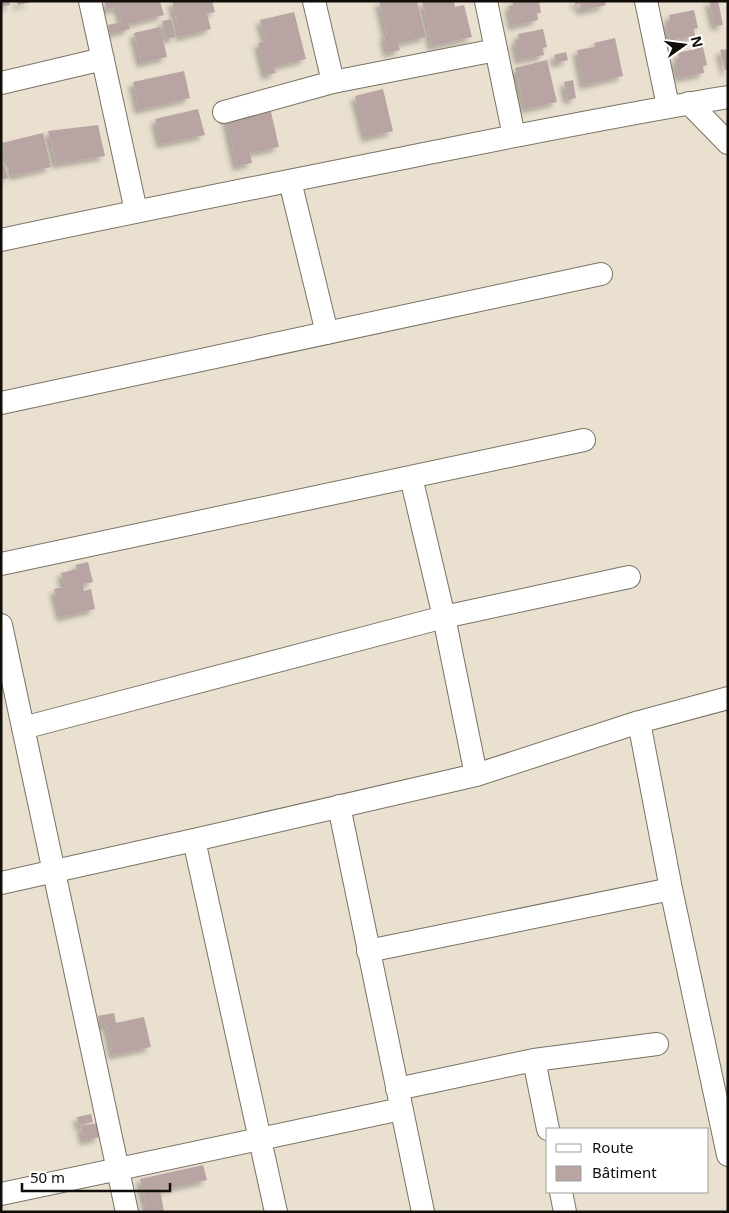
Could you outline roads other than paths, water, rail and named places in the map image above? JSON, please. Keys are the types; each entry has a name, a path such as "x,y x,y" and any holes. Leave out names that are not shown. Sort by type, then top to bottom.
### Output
{"street":[{"path":"90,1 136,212"},
{"path":"314,1 333,82"},
{"path":"486,1 514,136"},
{"path":"646,1 679,105 728,144"},
{"path":"224,112 333,82 496,50"},
{"path":"1,83 103,59"},
{"path":"1,240 514,136 728,97"},
{"path":"290,181 327,333"},
{"path":"1,403 601,274"},
{"path":"1,564 584,440"},
{"path":"411,477 444,617 476,775"},
{"path":"23,728 444,617 628,577"},
{"path":"1,625 127,1212"},
{"path":"1,883 476,775 639,722 728,698"},
{"path":"639,722 671,889 728,1155"},
{"path":"339,806 423,1212"},
{"path":"194,840 276,1212"},
{"path":"368,951 671,889"},
{"path":"1,1194 260,1139 534,1060 658,1044"},
{"path":"534,1060 548,1128"},
{"path":"560,1193 564,1212"}]}
